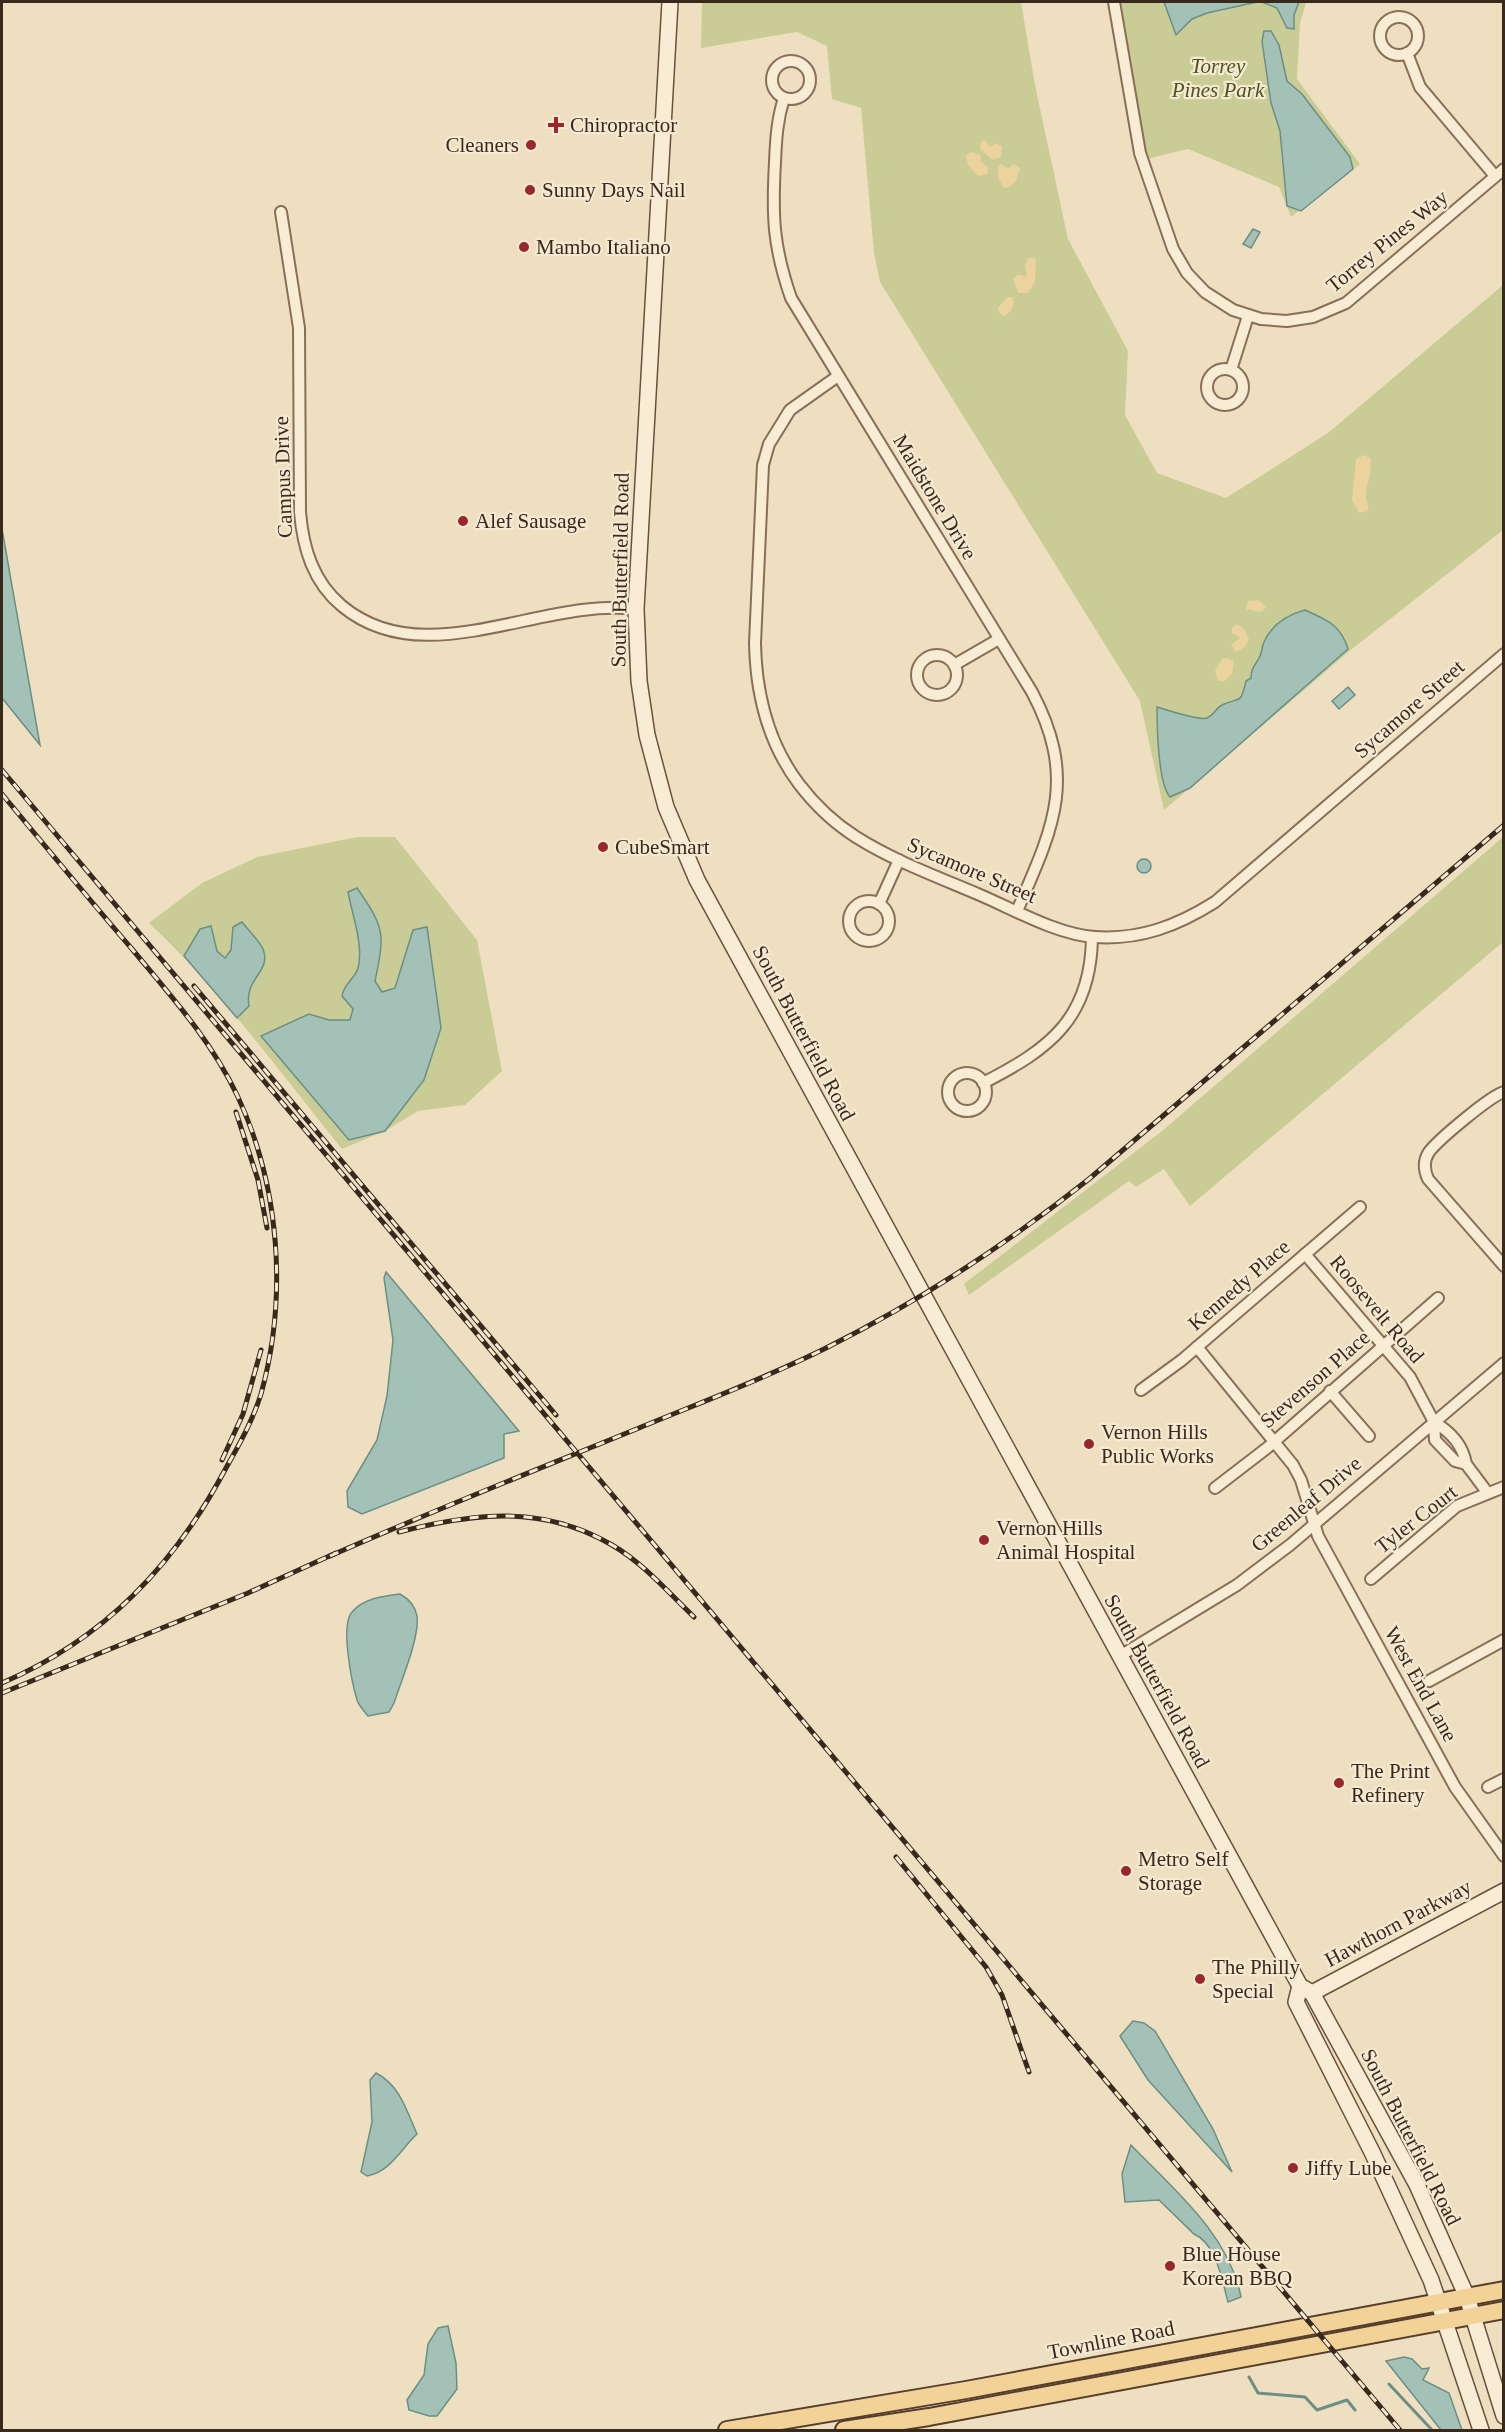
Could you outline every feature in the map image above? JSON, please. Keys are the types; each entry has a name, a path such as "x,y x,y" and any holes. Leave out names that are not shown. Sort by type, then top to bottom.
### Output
{"main road":[{"name":"South Butterfield Road","path":"670,2 636,609 639,681 647,735 660,790 684,852 843,1149 1120,1656 1417,2185 1467,2297 1503,2416"},
{"name":"Hawthorn Parkway","path":"1306,1989 1503,1891"},
{"name":"South Butterfield Road","path":"1306,1989 1296,2002 1372,2152 1439,2302 1482,2430"},
{"name":"Townline Road","path":"727,2430 771,2427 1503,2290"},
{"name":"Townline Road","path":"844,2430 940,2415 1503,2310"}],"street":[{"name":"Torrey Pines Way","path":"1114,2 1140,153 1173,249 1187,273 1206,292 1248,316 1287,321 1320,315 1346,303 1499,173"},
{"path":"1407,53 1420,87 1499,173"},
{"name":"Maidstone Drive","path":"784,98 777,118 772,229 778,261 791,298 1043,713 1057,764 1054,818 1047,843 1017,911"},
{"name":"Campus Drive","path":"281,213 299,328 303,540 316,574 335,600 349,612 383,629 416,636 443,634 602,607 636,609"},
{"path":"1231,370 1248,316"},
{"name":"Sycamore Street","path":"838,376 790,410 769,444 763,465 755,667 760,700 774,741 798,783 839,825 899,860 1017,911 1065,931 1092,937 1119,937 1166,928 1186,920 1215,902 1503,654"},
{"path":"954,665 999,639"},
{"path":"879,904 899,860"},
{"path":"983,1083 1036,1054 1070,1018 1089,974 1092,937"},
{"path":"1503,1092 1490,1098 1430,1151 1424,1166 1428,1179 1503,1266"},
{"name":"Kennedy Place","path":"1141,1390 1197,1347 1360,1207"},
{"name":"Roosevelt Road","path":"1305,1254 1410,1377 1434,1422"},
{"name":"Stevenson Place","path":"1215,1488 1274,1441 1438,1298"},
{"name":"West End Lane","path":"1197,1347 1274,1441 1301,1480 1318,1536 1455,1787 1503,1856"},
{"name":"Greenleaf Drive","path":"1120,1656 1237,1586 1315,1525 1503,1363"},
{"path":"1330,1391 1369,1436"},
{"name":"Tyler Court","path":"1434,1422 1435,1440 1455,1461 1466,1464 1487,1492"},
{"name":"Tyler Court","path":"1371,1579 1457,1506 1503,1487"},
{"path":"1429,1681 1503,1640"},
{"path":"1488,1787 1503,1779"}],"green space":[{"path":"702,2 1021,2 1035,85 1068,239 1128,351 1125,415 1157,473 1226,498 1328,433 1503,285 1503,530 1352,649 1164,810 1140,701 880,282 874,253 861,108 832,99 827,46 797,32 701,48"},
{"name":"Torrey Pines Park","path":"1119,2 1306,2 1300,24 1297,79 1360,164 1291,217 1279,187 1188,149 1146,159"},
{"path":"357,837 395,837 477,940 502,1071 465,1105 418,1111 385,1131 342,1149 225,1004 149,923 202,883 257,857"},
{"path":"1503,837 1503,942 1190,1206 1164,1169 1136,1187 1129,1181 969,1295 964,1284 1162,1131"}],"sand":[{"path":"985,140 990,147 996,143 1002,146 1001,157 992,160 980,149 981,141"},
{"path":"970,152 981,155 980,162 988,166 987,174 978,176 968,165 966,156"},
{"path":"1001,164 1008,169 1014,164 1020,168 1016,182 1008,188 1003,187 998,177 998,166"},
{"path":"1029,257 1036,259 1035,282 1028,293 1018,293 1013,279 1018,274 1027,277 1025,265"},
{"path":"1007,297 1012,297 1013,305 1011,311 1004,316 1000,314 998,308"},
{"path":"1363,455 1370,458 1371,463 1366,497 1368,511 1359,513 1352,500 1356,459"},
{"path":"1259,600 1266,607 1261,612 1246,609 1248,601"},
{"path":"1237,624 1244,629 1249,639 1245,647 1236,652 1231,645 1240,638 1232,633 1232,628"},
{"path":"1227,658 1234,661 1232,674 1224,681 1218,681 1215,671 1222,659"}],"water":[{"path":"1164,2 1257,2 1207,13 1192,19 1176,35"},
{"path":"1262,2 1299,2 1294,15 1294,29 1287,28 1277,8"},
{"path":"1264,31 1271,31 1279,45 1287,81 1302,94 1350,157 1353,169 1301,211 1287,206 1280,131 1271,103 1262,41"},
{"path":"1253,229 1260,232 1251,248 1243,244"},
{"path":"2,529 40,745 2,698"},
{"path":"1305,610 1332,624 1341,634 1348,649 1190,788 1170,797 1161,768 1157,707 1203,719 1209,717 1222,705 1239,699 1246,681 1251,678 1264,642 1271,630 1286,618"},
{"path":"1348,687 1355,695 1339,709 1332,701"},
{"path":"1144,859 1149,861 1151,866 1149,871 1144,873 1139,871 1137,866 1139,861"},
{"path":"357,888 378,923 381,941 375,981 382,992 395,988 413,930 427,927 441,1028 424,1080 385,1131 349,1140 261,1036 309,1014 329,1020 350,1020 353,1009 342,996 358,968 359,940 348,892"},
{"path":"242,922 263,949 265,957 264,964 250,989 249,1006 237,1018 184,956 200,929 211,926 217,951 225,958 231,950 233,927"},
{"path":"386,1272 519,1431 504,1434 504,1458 362,1514 348,1507 347,1491 377,1440 387,1396 393,1340 384,1278"},
{"path":"400,1594 411,1603 417,1616 413,1647 389,1712 368,1716 358,1702 352,1681 347,1641 349,1619 357,1607 368,1601"},
{"path":"1133,2021 1144,2023 1155,2031 1213,2129 1232,2172 1148,2080 1120,2036"},
{"path":"376,2073 391,2084 397,2092 417,2134 389,2165 367,2176 361,2172 372,2122 370,2080"},
{"path":"1131,2145 1181,2196 1212,2233 1235,2274 1241,2297 1228,2302 1221,2274 1208,2246 1159,2200 1125,2202 1122,2174"},
{"path":"448,2326 456,2363 457,2389 437,2416 409,2410 407,2400 424,2375 428,2344 438,2328"},
{"path":"1404,2357 1412,2359 1422,2369 1429,2368 1423,2380 1449,2393 1462,2430 1441,2430 1386,2361"}],"waterway":[{"path":"1249,2377 1258,2393 1305,2397 1317,2410 1347,2400 1355,2410"},
{"path":"1389,2384 1432,2430"}],"railway":[{"path":"2,770 1400,2430"},
{"path":"2,794 175,1001 227,1075 251,1130 263,1166 271,1204 277,1281 275,1319 258,1404 206,1504 183,1537 133,1596 73,1645 2,1683"},
{"path":"330,1556 780,1370 861,1330 929,1291 995,1249 1089,1179 1504,825"},
{"path":"194,986 556,1415"},
{"path":"236,1112 258,1180 267,1228"},
{"path":"222,1460 243,1414 261,1350"},
{"path":"399,1532 480,1517 507,1516 560,1523 586,1532 623,1552 655,1578 694,1617"},
{"path":"2,1693 248,1593 336,1553"},
{"path":"896,1857 986,1967 1002,1995 1029,2072"}],"place":[{"name":"Chiropractor","path":"556,125"},
{"name":"Cleaners","path":"531,145"},
{"name":"Sunny Days Nail","path":"530,190"},
{"name":"Mambo Italiano","path":"524,247"},
{"name":"Alef Sausage","path":"463,521"},
{"name":"CubeSmart","path":"603,847"},
{"name":"Vernon Hills Public Works","path":"1089,1444"},
{"name":"Vernon Hills Animal Hospital","path":"984,1540"},
{"name":"The Print Refinery","path":"1339,1783"},
{"name":"Metro Self Storage","path":"1126,1871"},
{"name":"The Philly Special","path":"1200,1979"},
{"name":"Jiffy Lube","path":"1293,2168"},
{"name":"Blue House Korean BBQ","path":"1170,2266"}]}
